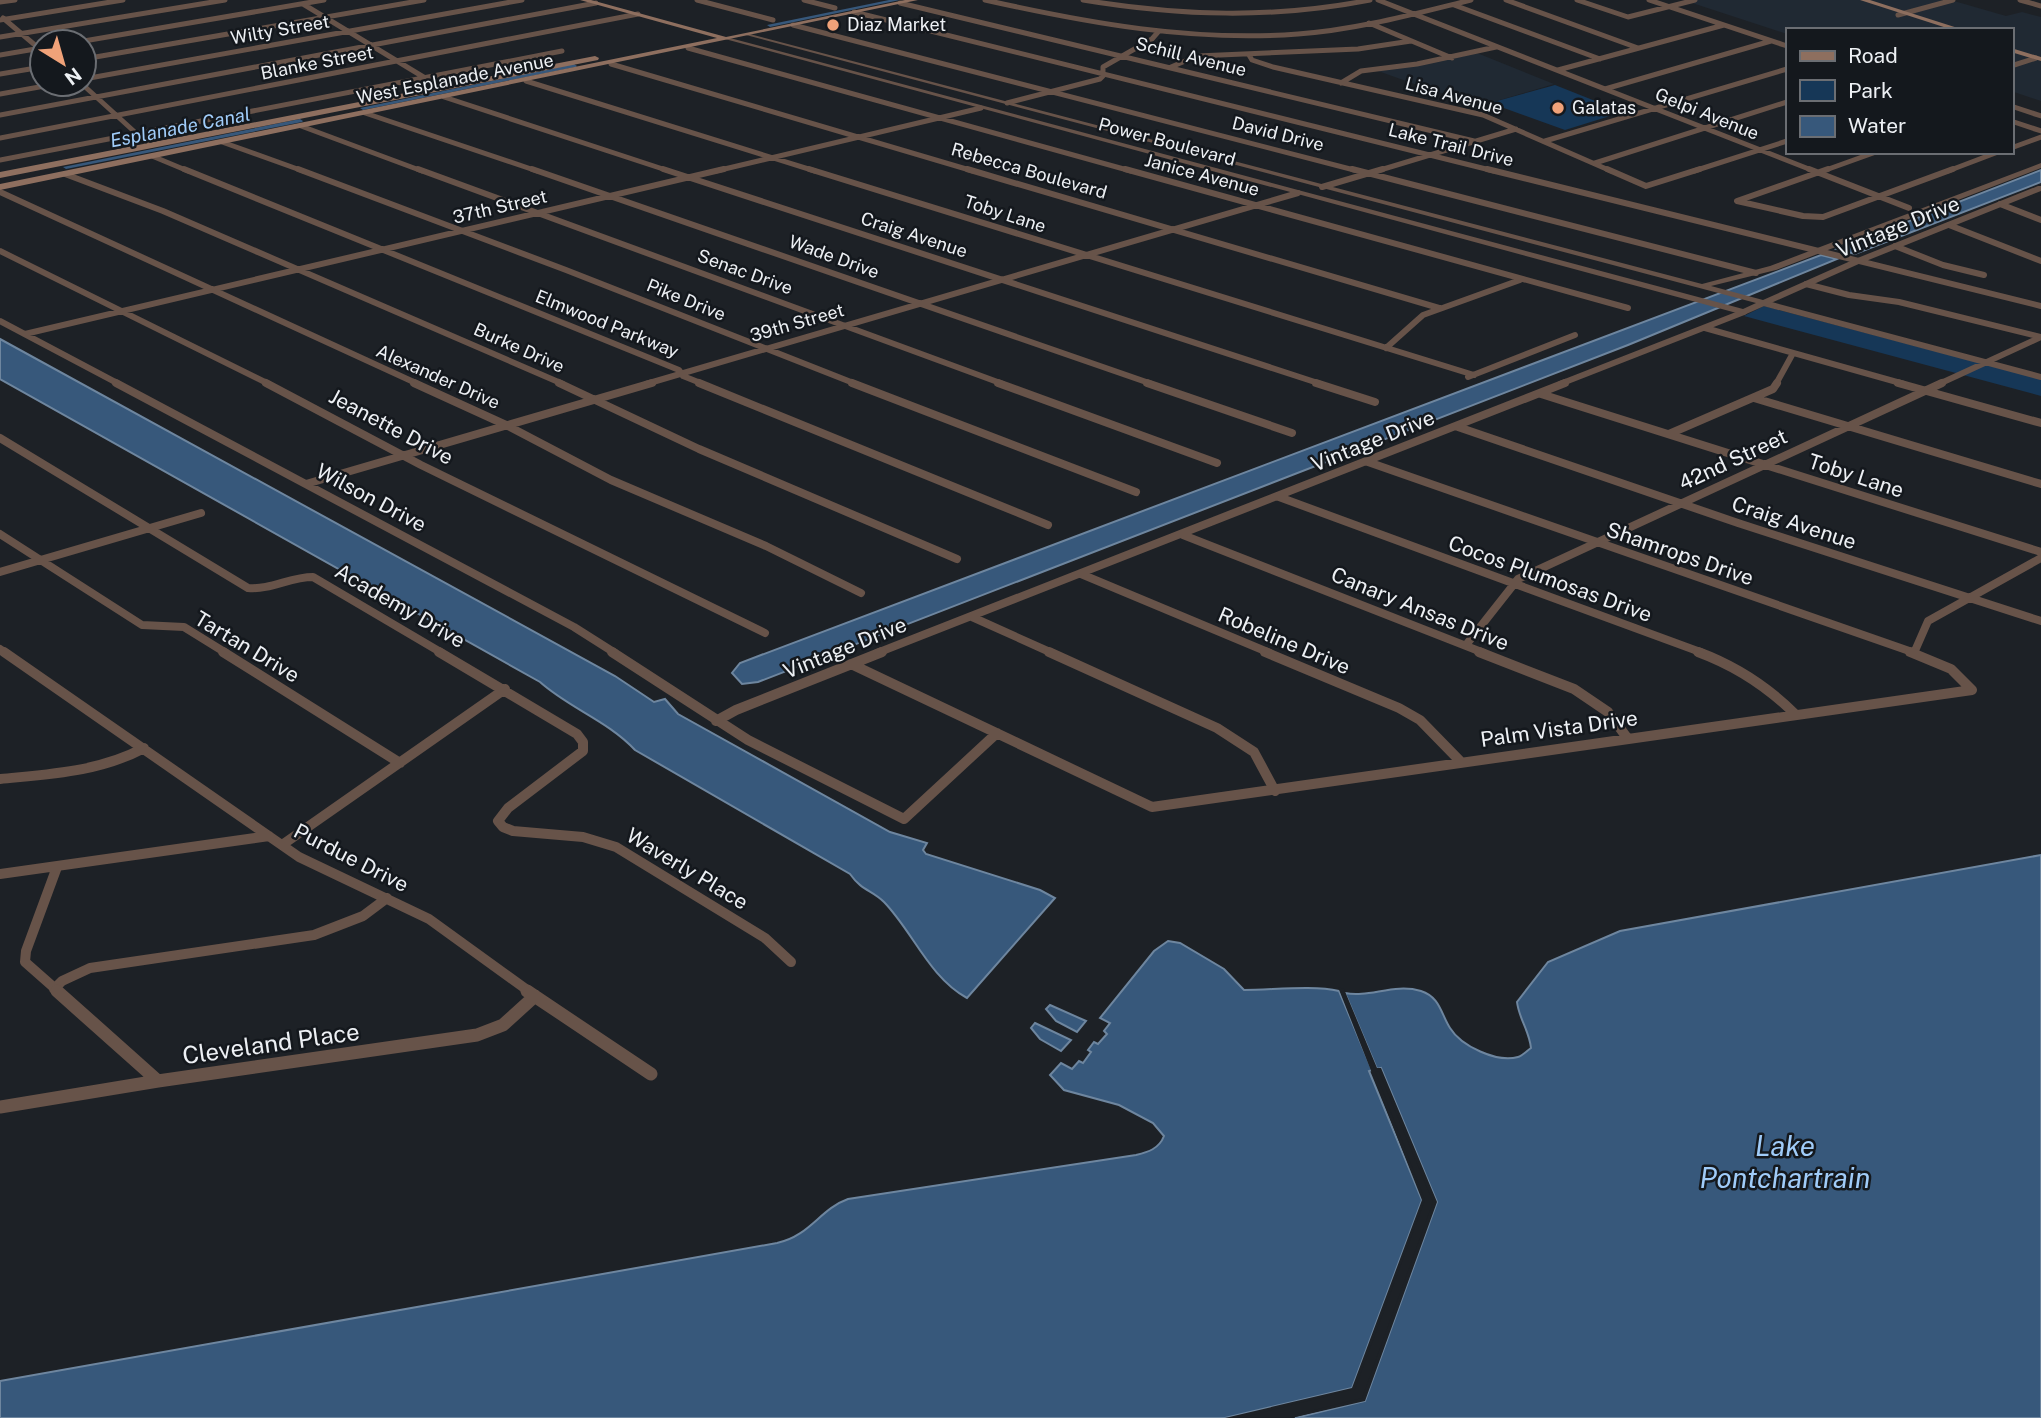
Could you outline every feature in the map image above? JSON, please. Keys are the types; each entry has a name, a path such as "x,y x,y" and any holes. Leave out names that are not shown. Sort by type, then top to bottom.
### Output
{"main road":[{"name":"Power Boulevard","path":"583,0 727,39"},
{"name":"West Esplanade Avenue","path":"0,175 440,87 599,62 611,64 748,34 773,20 874,0"},
{"name":"West Esplanade Avenue","path":"2,188 526,81 729,29 793,24 915,0"},
{"path":"1848,0 1954,28"},
{"path":"1863,0 1940,28"},
{"path":"615,8 641,12 648,8"},
{"path":"656,19 652,16 673,14"},
{"name":"Power Boulevard","path":"729,29 748,34"},
{"path":"727,39 733,32 729,29"},
{"path":"2013,49 2040,57"},
{"path":"354,116 340,112 361,103"},
{"path":"305,125 328,116 313,113"},
{"path":"55,164 37,174 55,176"},
{"path":"0,175 22,176 21,180 2,188"}],"street":[{"path":"0,2 15,0"},
{"path":"2,18 124,0"},
{"path":"0,37 225,0"},
{"path":"297,0 440,87"},
{"path":"98,39 324,0"},
{"path":"98,57 424,0"},
{"name":"Wilty Street","path":"98,77 523,0"},
{"path":"697,0 773,20"},
{"path":"804,0 835,8"},
{"path":"986,0 1097,25 1158,32 1251,36 1299,33 1369,23 1471,0"},
{"path":"1083,0 1127,9 1212,16 1318,10 1370,0"},
{"name":"Gelpi Avenue","path":"1378,0 1909,208"},
{"path":"1506,0 1639,48"},
{"path":"1577,0 1628,17 1695,0"},
{"path":"1649,0 1786,46"},
{"path":"2020,0 2041,6"},
{"path":"1902,14 1948,1"},
{"path":"98,97 596,3"},
{"name":"Schill Avenue","path":"900,3 1474,141"},
{"path":"1453,4 1600,59"},
{"name":"Lake Trail Drive","path":"855,12 2041,306"},
{"name":"Blanke Street","path":"0,138 638,14"},
{"path":"2,18 28,39"},
{"path":"1369,23 1452,58"},
{"name":"David Drive","path":"793,24 1756,273"},
{"path":"1557,71 1724,25"},
{"path":"1007,103 1097,80 1104,73 1103,66 1152,39 1158,32"},
{"name":"Power Boulevard","path":"748,34 1759,302"},
{"name":"Power Boulevard","path":"727,39 1744,312"},
{"path":"1171,67 1196,56 1358,50 1411,41"},
{"path":"1604,89 1771,41"},
{"path":"1341,83 1362,71 1452,58 1496,47"},
{"name":"Janice Avenue","path":"688,48 1628,308"},
{"path":"0,55 28,51"},
{"path":"0,160 562,51"},
{"path":"791,57 807,57 813,54 811,51"},
{"name":"Lisa Avenue","path":"1249,55 1252,60 1266,65 1483,115 1646,186 1759,150"},
{"path":"2013,65 2040,57"},
{"name":"Rebecca Boulevard","path":"611,64 1439,308"},
{"path":"856,74 853,70 861,68 883,70"},
{"path":"0,74 28,69"},
{"path":"1545,141 1786,69"},
{"name":"Toby Lane","path":"526,81 1083,256 1474,375"},
{"path":"0,94 28,89"},
{"name":"Craig Avenue","path":"444,97 1376,402"},
{"path":"0,115 92,98"},
{"path":"98,98 149,145"},
{"path":"1595,163 1786,102"},
{"path":"2013,107 2041,116"},
{"name":"37th Street","path":"25,334 981,108"},
{"name":"Wade Drive","path":"365,113 1292,433"},
{"path":"2013,122 2041,131"},
{"name":"Senac Drive","path":"305,125 1217,463"},
{"path":"1322,187 1517,129"},
{"path":"2013,147 2041,137"},
{"path":"1759,150 1786,141"},
{"name":"Pike Drive","path":"222,142 335,181 1002,443 1136,492"},
{"path":"1157,155 1172,153 1174,148"},
{"path":"1870,154 1737,201 1823,217 1993,154"},
{"name":"Elmwood Parkway","path":"152,156 1048,524"},
{"path":"1210,169 1210,163 1226,162"},
{"name":"Vintage Drive","path":"1698,286 1756,273 2041,165"},
{"name":"Burke Drive","path":"65,174 163,211 594,398 699,449 957,559"},
{"name":"Alexander Drive","path":"2,188 211,290 506,425 611,480 765,546 861,593"},
{"name":"Vintage Drive","path":"716,721 736,710 852,664 1541,394 1744,312 1759,302 1858,261 2041,188"},
{"name":"39th Street","path":"306,484 1298,193"},
{"path":"2000,204 2041,220"},
{"path":"1949,225 2041,261"},
{"path":"1460,236 1479,234 1477,228"},
{"path":"1895,246 1942,265 1984,275"},
{"name":"Jeanette Drive","path":"0,251 313,406 403,455 765,633"},
{"path":"1592,273 1588,265 1605,262"},
{"path":"1387,348 1423,315 1521,280"},
{"path":"1806,284 1849,295 1899,302 2041,337"},
{"path":"1759,302 2041,377"},
{"name":"Wilson Drive","path":"0,321 573,628 658,680 716,721 904,819 997,733"},
{"path":"1704,328 1792,355 2041,423"},
{"path":"1464,379 1575,335"},
{"name":"42nd Street","path":"1466,645 1518,579 2041,337"},
{"path":"1669,434 1773,388 1792,355"},
{"name":"Toby Lane","path":"1541,394 2041,552"},
{"path":"1755,398 2041,484"},
{"name":"Craig Avenue","path":"1458,427 2041,621"},
{"name":"Academy Drive","path":"0,438 248,588 262,588 293,578 313,578 505,689 577,734 583,742 583,751"},
{"name":"Shamrops Drive","path":"1368,462 1914,653 1951,669 1972,690"},
{"name":"Cocos Plumosas Drive","path":"1279,497 1511,585 1723,661 1771,689 1796,715"},
{"path":"0,572 201,513"},
{"name":"Tartan Drive","path":"0,534 142,625 184,627 400,762"},
{"name":"Canary Ansas Drive","path":"1183,535 1574,689 1608,712 1628,739"},
{"path":"1914,653 1928,621 2041,558"},
{"name":"Robeline Drive","path":"1081,574 1399,708 1420,720 1460,761"},
{"path":"972,617 1217,728 1254,752 1275,791"},
{"name":"Purdue Drive","path":"0,649 299,857 429,919 535,996 651,1074"},
{"path":"852,664 997,733"},
{"path":"282,845 505,689"},
{"name":"Palm Vista Drive","path":"997,733 1152,807 1972,690"},
{"path":"0,779 101,766 128,758 144,748"},
{"name":"Waverly Place","path":"583,751 508,808 498,821 503,827 513,831 583,837 616,847 765,938 791,962"},
{"path":"0,874 269,835"},
{"path":"57,867 26,951 25,962 158,1081"},
{"path":"54,989 62,981 90,968 314,935 363,916 387,898"},
{"name":"Cleveland Place","path":"0,1107 158,1081 477,1035 503,1025 535,996"}],"shaded area":[{"path":"1683,0 1940,0 1954,1 2006,16 2022,12 2041,17 2041,101 2013,92 2013,28 1786,28 1786,34"},
{"path":"1477,53 1554,84 1490,103 1437,92 1378,71"}],"green space":[{"name":"Galatas","path":"1555,85 1623,112 1565,130 1490,103"},
{"path":"1764,306 2041,379 2041,396 1744,316"}],"water":[{"path":"2041,170 2041,182 1855,254 1837,249"},
{"path":"1821,255 1837,259 1628,345 758,682 742,684 732,673 740,663"},
{"path":"0,339 615,676 654,702 665,699 678,714 890,832 927,843 923,850 926,854 1040,890 1055,898 967,998 942,978 884,902 850,874 635,750 613,731 563,700 540,682 0,379"},
{"name":"Lake Pontchartrain","path":"2041,855 2041,1418 1295,1418 1365,1401 1437,1202 1381,1068 1377,1069 1345,993 1363,994 1401,989 1421,991 1432,997 1450,1028 1462,1041 1480,1052 1500,1058 1518,1057 1531,1048 1517,1002 1548,962 1620,931"},
{"path":"1168,941 1180,943 1224,969 1244,990 1305,988 1339,991 1372,1070 1369,1071 1422,1200 1352,1388 1225,1418 0,1418 0,1381 777,1243 798,1235 838,1203 848,1199 1149,1151 1159,1144 1164,1136 1153,1123 1119,1105 1064,1090 1050,1075 1061,1063 1072,1069 1079,1061 1083,1063 1094,1042 1098,1044 1107,1034 1104,1031 1110,1023 1100,1018 1154,951"},
{"path":"1050,1005 1086,1021 1077,1032 1056,1021 1046,1009"},
{"path":"1035,1023 1071,1040 1061,1051 1040,1039 1031,1028"}],"pier":[{"path":"1338,987 1344,989 1377,1068 1381,1068 1437,1202 1365,1401 1291,1418 1362,1398 1433,1202 1379,1072 1375,1071 1425,1200 1355,1389 1240,1418 1225,1418 1352,1388 1422,1200"}],"waterway":[{"name":"Esplanade Canal","path":"770,25 897,0"},
{"name":"Esplanade Canal","path":"363,108 574,66"},
{"name":"Esplanade Canal","path":"66,167 300,121"}],"place":[{"name":"Diaz Market","path":"833,25"},
{"name":"Galatas","path":"1558,108"}]}
